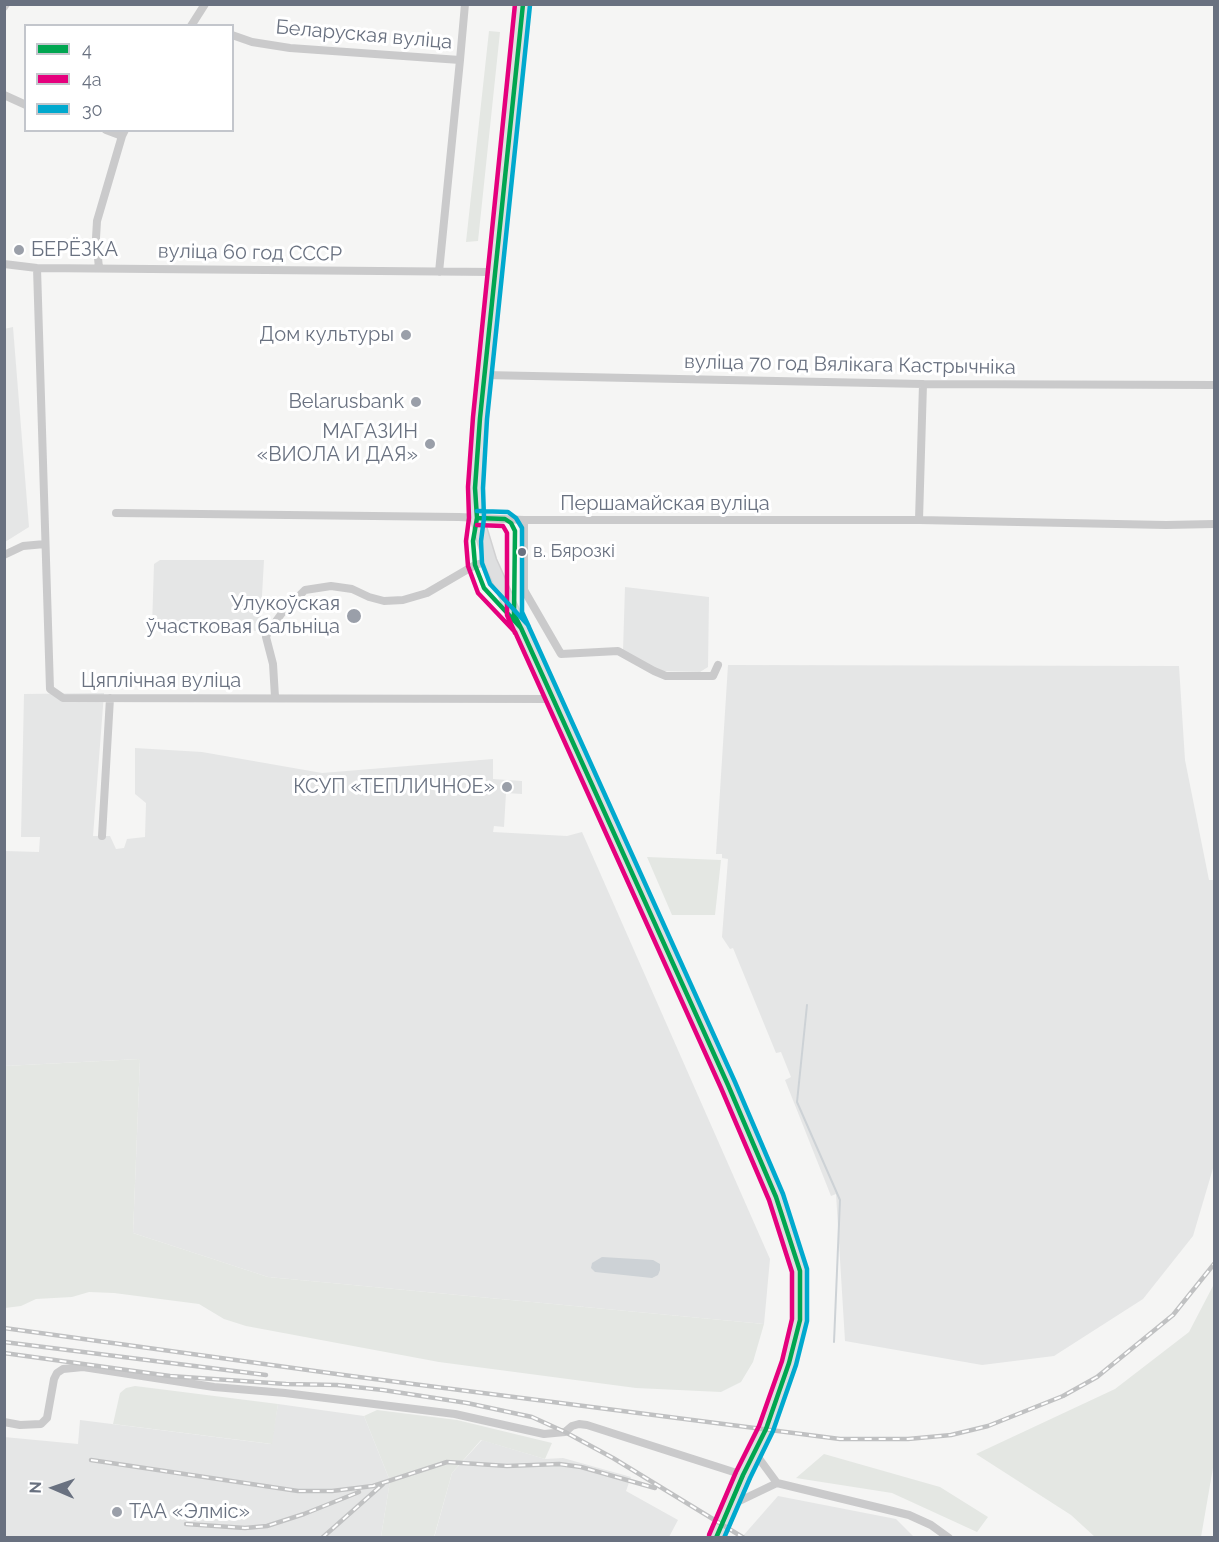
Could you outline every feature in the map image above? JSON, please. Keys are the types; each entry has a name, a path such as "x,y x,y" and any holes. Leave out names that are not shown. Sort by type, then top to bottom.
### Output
{"main road":[{"path":"523,4 484,375 475,488 477,518 490,561 728,1085 776,1197 800,1271 801,1297 795,1341 780,1389 755,1453 716,1538"}],"street":[{"path":"192,24 205,4"},
{"path":"460,60 465,4"},
{"name":"Беларуская вуліца","path":"234,36 252,42 290,48 460,60 440,272"},
{"path":"4,95 24,104"},
{"path":"99,268 96,238 101,206 124,133"},
{"name":"вуліца 60 год СССР","path":"4,264 37,268 495,272"},
{"name":"Цяплічная вуліца","path":"37,268 50,689 63,698 553,699"},
{"name":"вуліца 70 год Вялікага Кастрычніка","path":"484,375 923,384 1215,386"},
{"path":"920,520 923,384"},
{"name":"Першамайская вуліца","path":"116,513 524,520 920,520 1215,524"},
{"path":"524,520 524,590 561,654 618,651 666,676 713,676 718,665"},
{"path":"4,555 23,546 45,544"},
{"path":"275,697 268,632 282,613 305,590 331,586 352,589 384,601 403,600 427,593 476,565 490,561"},
{"path":"102,836 110,698"},
{"path":"4,1422 20,1425 42,1424 47,1418 57,1373 63,1369 83,1367 214,1387 285,1393 455,1414 552,1435 565,1432 572,1426 587,1425 743,1475"},
{"path":"755,1453 777,1483"},
{"path":"729,1506 777,1483 888,1508 931,1525 949,1538"}],"shaded area":[{"path":"489,31 500,32 478,241 466,242"},
{"path":"13,327 29,527 5,542 4,329"},
{"path":"160,560 264,560 260,631 152,627 154,564"},
{"path":"625,587 709,597 708,667 700,672 661,671 623,651"},
{"path":"728,665 1179,666 1185,760 1209,880 1214,880 1214,1165 1193,1236 1143,1299 1054,1356 982,1365 845,1341 836,1194 831,1196 785,1080 791,1077 781,1052 776,1053 733,948 730,949 722,937 728,859 722,858 722,854 716,854"},
{"path":"104,693 93,836 110,836 116,849 124,848 127,839 145,837 146,803 135,794 135,748 202,752 322,773 493,759 493,779 522,781 522,794 506,793 504,827 494,826 493,832 567,836 582,832 770,1259 764,1324 268,1277 133,1233 140,1059 5,1066 5,851 39,852 40,837 21,837 24,694"},
{"path":"647,857 721,860 715,915 672,915"},
{"path":"140,1059 133,1233 268,1277 764,1324 753,1362 741,1382 721,1392 636,1388 439,1362 246,1326 224,1319 199,1304 114,1293 89,1292 72,1297 36,1299 21,1306 5,1308 5,1066"},
{"path":"602,1257 653,1260 660,1264 660,1270 658,1275 652,1278 595,1272 591,1268 592,1263"},
{"path":"1214,1284 1214,1462 1201,1537 1095,1537 1071,1515 976,1454 1115,1389 1189,1332"},
{"path":"135,1386 278,1404 272,1444 113,1424 120,1393 126,1388"},
{"path":"278,1404 364,1416 390,1481 381,1537 5,1537 4,1437 78,1444 80,1420 271,1444"},
{"path":"377,1410 457,1420 552,1443 545,1459 481,1440 452,1473 434,1537 381,1537 390,1481 364,1416"},
{"path":"482,1440 545,1459 563,1458 631,1477 626,1491 678,1520 669,1537 434,1538 452,1473"},
{"path":"824,1454 940,1487 988,1517 977,1532 892,1493 796,1478"},
{"path":"778,1496 896,1519 914,1537 742,1537"}],"waterway":[{"path":"807,1005 797,1102 840,1200 834,1342"}],"railway":[{"path":"4,1328 351,1376 840,1439 908,1439 951,1435 988,1426 1063,1396 1097,1377 1173,1315 1214,1264"},
{"path":"4,1342 266,1375"},
{"path":"4,1353 170,1376 337,1385 383,1390 467,1403 532,1417 613,1458 744,1538"},
{"path":"91,1460 298,1491 332,1491 373,1486 447,1462 507,1466 559,1464 581,1467 655,1488"},
{"path":"322,1538 383,1484"},
{"path":"186,1524 245,1528 267,1526 359,1492"}],"transit line":[{"name":"4а","path":"515,4 473,417 466,541 468,566 478,593 515,632 721,1088 769,1200 792,1272 792,1319 782,1361 759,1426 709,1535"},
{"name":"4","path":"523,4 480,418 475,488 477,518 473,541 475,565 484,588 521,628 728,1085 776,1197 800,1271 800,1320 789,1363 766,1429 716,1538"},
{"name":"30","path":"530,5 487,419 482,563 490,584 528,625 735,1082 783,1194 807,1269 807,1321 796,1365 773,1431 724,1538"},
{"name":"30","path":"477,511 508,512 516,518 522,528 522,612 529,627"},
{"name":"4","path":"477,518 505,519 511,523 515,531 514,614 522,630"},
{"name":"4а","path":"477,525 503,526 507,533 507,615 515,633"}],"place":[{"name":"БЕРЁЗКА","path":"19,250"},
{"name":"Дом культуры","path":"406,335"},
{"name":"Belarusbank","path":"416,402"},
{"name":"МАГАЗИН «ВИОЛА И ДАЯ»","path":"430,444"},
{"name":"в. Бярозкі","path":"522,552"},
{"name":"Улукоўская ўчастковая бальніца","path":"354,616"},
{"name":"КСУП «ТЕПЛИЧНОЕ»","path":"507,787"},
{"name":"ТАА «Элміс»","path":"117,1512"}]}
